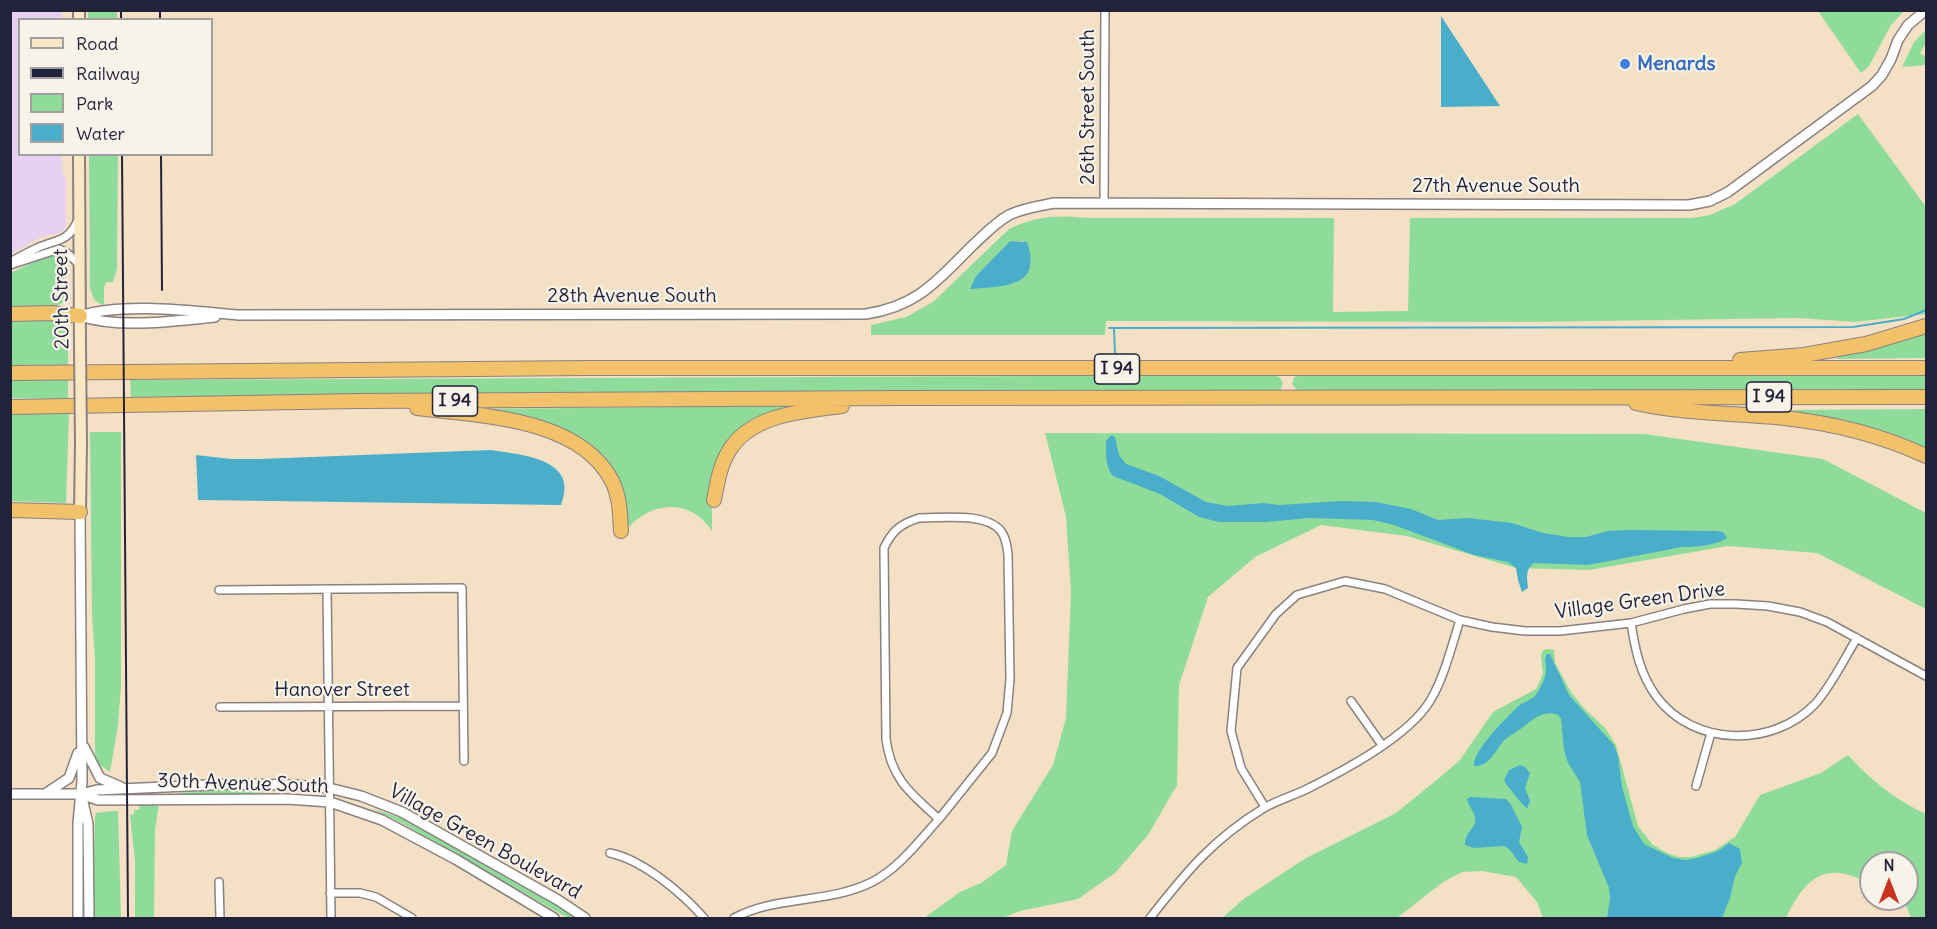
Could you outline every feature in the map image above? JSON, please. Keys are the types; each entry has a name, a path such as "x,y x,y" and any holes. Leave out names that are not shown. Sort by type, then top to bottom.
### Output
{"highway":[{"path":"10,314 52,313 80,316"},
{"path":"1640,368 1804,355 1866,344 1926,326"},
{"name":"I 94","path":"10,373 589,368 1926,368"},
{"name":"I 94","path":"10,407 358,401 900,398 1926,397"},
{"path":"714,500 718,477 729,451 748,430 787,414 900,398"},
{"path":"1611,398 1663,409 1786,418 1820,424 1872,436 1926,456"},
{"path":"358,401 511,420 555,433 593,454 612,482 619,503 621,531"},
{"path":"10,510 80,512"}],"main road":[{"name":"20th Street","path":"79,156 80,512"}],"street":[{"name":"26th Street South","path":"1104,204 1105,10"},
{"name":"27th Avenue South","path":"994,226 1010,215 1028,208 1054,203 1689,205 1710,201 1728,192 1872,86 1882,75 1898,40 1908,25 1926,10"},
{"path":"10,263 39,246 62,240 72,232 78,219"},
{"name":"28th Avenue South","path":"80,316 100,310 190,311 238,315 866,314 898,306 927,291 994,226"},
{"path":"10,263 60,249 80,265"},
{"path":"78,918 78,823 82,742 80,512"},
{"path":"734,918 758,908 834,895 873,881 894,867 939,819 992,753 1001,732 1009,698 1008,554 1005,539 1000,531 991,523 977,518 919,519 906,522 890,536 884,548 887,752 894,771 905,788 939,819"},
{"name":"Village Green Drive","path":"1265,807 1241,768 1231,731 1237,668 1276,614 1297,595 1345,581 1385,589 1460,620 1525,631 1560,631 1630,623 1710,604 1768,606 1800,612 1827,622 1926,676"},
{"path":"219,590 462,588 464,761"},
{"path":"327,589 331,918"},
{"path":"1150,918 1187,870 1220,839 1265,807 1329,777 1383,745 1414,720 1430,701 1460,620"},
{"path":"1630,623 1642,672 1657,698 1675,715 1691,725 1711,733 1731,736 1754,735 1777,729 1797,719 1815,704 1857,638"},
{"path":"1351,701 1383,745"},
{"name":"Hanover Street","path":"220,707 463,706"},
{"path":"1696,786 1711,733"},
{"path":"82,742 100,778 126,789"},
{"path":"45,794 69,778 82,742"},
{"name":"Village Green Boulevard","path":"81,794 98,790 233,784 329,788 361,796 402,812 558,900 585,918"},
{"name":"30th Avenue South","path":"10,794 81,794 98,800 287,799 330,802 382,820 457,860 554,918"},
{"path":"81,794 87,824 88,918"},
{"path":"610,853 627,857 650,871 704,918"},
{"path":"219,882 220,918"},
{"path":"330,893 360,893 376,897 412,918"}],"shaded area":[{"path":"11,10 62,11 62,18 18,18 18,156 62,156 62,172 66,179 66,226 62,232 39,238 11,254"}],"green space":[{"path":"88,11 117,11 117,18 88,18"},
{"path":"1818,11 1904,11 1891,25 1869,66 1861,73"},
{"path":"1926,30 1926,43 1920,53 1926,57 1926,65 1902,67 1914,42"},
{"path":"1858,114 1926,207 1926,314 1855,322 1799,318 1530,322 1106,321 1105,335 871,335 871,325 906,317 933,302 1009,229 1048,217 1334,218 1333,312 1408,311 1410,218 1692,218 1710,215 1735,204","holes":["1010,241 1023,241 1029,250 1031,265 1015,283 971,288 976,276"]},
{"path":"89,156 118,156 117,269 113,282 106,282 104,305 94,299 90,287"},
{"path":"54,253 63,254 64,257 64,302 53,308 11,309 10,273"},
{"path":"59,318 64,322 68,343 68,366 11,366 10,319"},
{"path":"1926,329 1926,358 1837,359 1838,354"},
{"path":"1272,375 1279,377 1283,383 1281,389 1269,392 131,397 130,380"},
{"path":"1302,375 1926,376 1926,389 1304,391 1296,389 1292,384 1294,377"},
{"path":"68,378 68,399 11,398 10,379"},
{"path":"797,407 754,420 712,490 712,531 692,512 669,507 645,514 625,531 601,456 472,409"},
{"path":"1926,409 1926,450 1795,414 1793,410"},
{"path":"69,412 66,503 11,501 10,413"},
{"path":"90,432 121,432 121,686 118,725 110,772 102,766 97,766 95,760"},
{"path":"1045,433 1644,434 1823,459 1926,513 1926,609 1817,553 1728,546 1589,570 1516,568 1407,536 1321,525 1255,557 1208,597 1179,685 1177,785 1148,835 1115,873 1078,899 1020,911 1003,918 924,918 960,892 981,883 1006,865 1012,831 1053,765 1066,718 1071,591 1066,517"},
{"path":"1543,650 1554,650 1555,663 1571,692 1605,728 1616,745 1638,826 1653,845 1679,857 1691,857 1715,850 1735,837 1760,795 1821,773 1848,755 1884,789 1926,814 1926,918 1911,918 1908,911 1919,911 1919,851 1859,851 1859,879 1842,873 1819,876 1801,892 1786,918 1543,918 1537,902 1516,877 1482,871 1462,872 1443,882 1397,918 1222,918 1245,898 1306,858 1396,813 1438,779 1460,760 1493,712 1536,689 1543,674 1541,655"},
{"path":"220,789 288,789 245,795 180,795 180,793"},
{"path":"140,803 159,803 155,830 154,918 135,918 135,860 130,815 134,814 134,810 139,810"},
{"path":"371,808 410,821 579,918 568,918 402,823"},
{"path":"118,811 121,918 93,918 95,816 96,813"}],"water":[{"path":"1441,16 1500,106 1441,107"},
{"path":"1010,241 1027,242 1031,257 1030,268 1025,276 1007,285 970,289 976,276"},
{"path":"1111,435 1115,437 1119,455 1126,464 1159,476 1206,502 1228,506 1263,503 1279,505 1342,501 1376,502 1411,509 1438,520 1468,518 1512,523 1543,533 1568,537 1586,537 1607,531 1629,530 1716,531 1723,532 1727,538 1706,546 1682,547 1588,565 1534,563 1528,571 1528,588 1522,592 1516,568 1508,562 1474,555 1394,525 1373,520 1309,518 1266,522 1219,522 1199,517 1160,494 1113,476 1107,464 1106,455 1106,441"},
{"path":"491,450 531,457 555,468 562,477 565,489 561,505 198,500 196,455 231,459 260,459"},
{"path":"1547,654 1550,654 1569,695 1614,745 1618,756 1622,787 1633,826 1644,844 1673,858 1686,860 1718,851 1729,843 1740,849 1742,863 1735,876 1722,918 1607,918 1609,888 1587,835 1580,782 1568,763 1564,750 1561,719 1558,715 1545,714 1535,718 1505,740 1487,762 1474,766 1479,752 1492,734 1521,704 1538,692 1545,675"},
{"path":"1520,765 1530,773 1525,788 1530,801 1527,809 1504,780 1509,770"},
{"path":"1470,797 1506,799 1510,803 1522,827 1519,842 1528,857 1527,864 1519,862 1504,846 1474,848 1465,845 1466,838 1475,822 1475,816 1467,799"}],"waterway":[{"path":"1109,328 1853,327 1904,319 1926,310"},
{"path":"1114,329 1115,353"}],"railway":[{"path":"121,10 121,18"},
{"path":"160,10 160,18"},
{"path":"122,156 128,918"},
{"path":"161,156 162,290"}],"place":[{"name":"Menards","path":"1625,64"}]}
